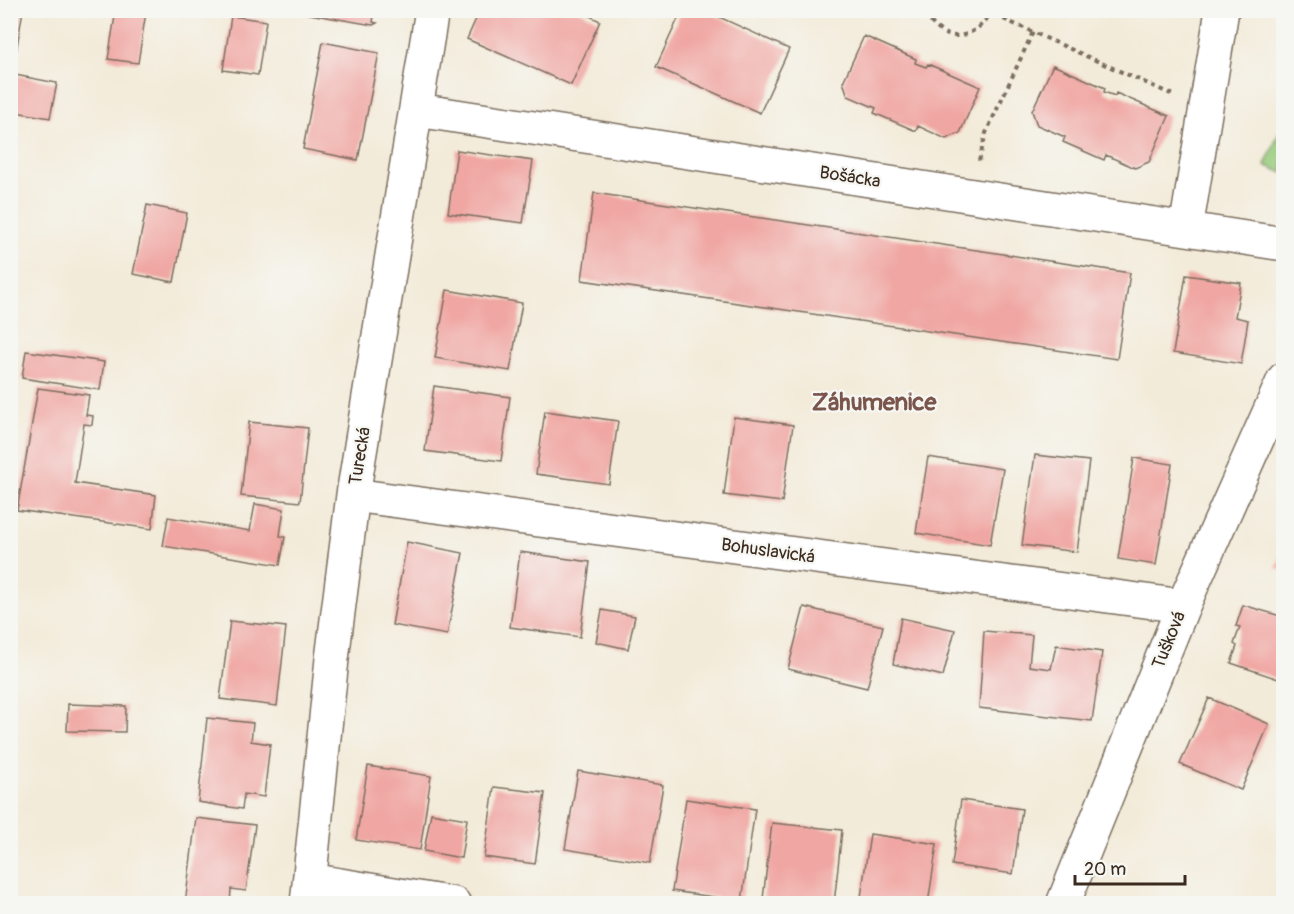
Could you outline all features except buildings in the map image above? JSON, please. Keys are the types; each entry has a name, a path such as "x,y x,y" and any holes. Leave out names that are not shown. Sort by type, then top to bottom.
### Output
{"street":[{"name":"Turecká","path":"308,892 332,659 353,495 432,10"},
{"path":"1186,229 1222,10"},
{"name":"Bošácka","path":"417,110 1284,244"},
{"name":"Tušková","path":"1063,903 1183,606 1284,379"},
{"name":"Bohuslavická","path":"353,495 1183,606"},
{"path":"308,892 454,903"}],"path":[{"path":"916,10 940,32 957,36 970,33 986,23 990,12 1178,98"},
{"path":"977,169 986,133 1033,32"}],"green space":[{"path":"1283,124 1283,173 1265,165"}],"district":[{"name":"Záhumenice","path":"874,402"}]}
